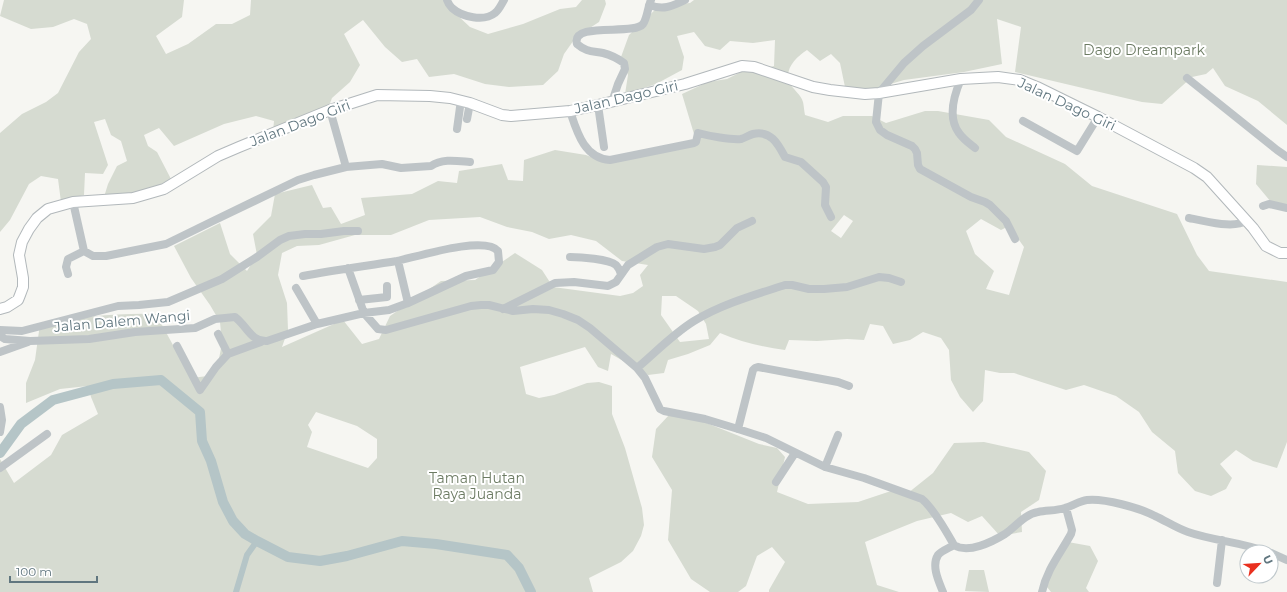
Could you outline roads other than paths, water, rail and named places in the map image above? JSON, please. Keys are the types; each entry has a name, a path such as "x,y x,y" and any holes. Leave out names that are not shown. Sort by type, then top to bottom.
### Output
{"main road":[{"name":"Jalan Dago Giri","path":"0,309 7,307 18,300 23,287 19,256 22,242 29,228 37,218 48,210 73,202 133,198 164,189 218,156 330,110 377,95 430,96 465,102 511,116 570,111 685,84 742,66 754,66 813,87 865,94 961,79 998,77 1020,80 1098,117 1194,168 1207,177 1253,228 1266,246 1280,252 1287,253"}],"street":[{"path":"447,0 452,8 460,13 480,18 488,17 495,13 500,8 504,0"},
{"path":"612,102 625,69 624,62 604,53 584,50 577,44 577,38 579,35 588,31 596,30 637,29 643,24 650,3 658,8 665,8 685,0"},
{"path":"979,0 971,10 923,46 904,64 879,93 876,122 880,130 887,135 915,148 920,169 971,198 990,205 1006,221 1015,239"},
{"path":"1187,78 1287,157"},
{"path":"961,79 954,100 954,124 959,134 975,148"},
{"path":"465,102 467,119"},
{"path":"457,129 465,102"},
{"path":"598,105 604,147"},
{"path":"330,110 346,167"},
{"path":"570,111 576,130 584,145 592,154 601,159 610,160 694,143 696,142 698,134 710,137 741,139 753,134 766,134 777,143 786,157 801,162 823,182 826,187 825,205 832,217"},
{"path":"1023,121 1077,150 1098,117"},
{"path":"73,202 84,251 93,256 106,256 166,244 298,180 314,175 346,167 382,164 401,168 431,166 433,164 448,160 470,162"},
{"path":"1263,206 1269,204 1287,208"},
{"path":"1189,218 1228,224 1238,224 1246,221"},
{"path":"503,309 555,283 574,282 608,286 616,282 628,265 657,247 668,244 704,249 715,247 720,245 737,228 752,222"},
{"path":"0,330 22,332 118,306 168,302 222,279 257,257 280,240 289,236 358,230"},
{"path":"178,346 200,390 216,367 228,354 317,324 389,310 408,303 466,276 493,270 499,262 500,255 496,248 492,246 470,246 443,250 398,261 303,276"},
{"path":"68,274 66,267 68,260 84,251"},
{"path":"570,257 582,257 616,264 621,274"},
{"path":"398,261 408,303"},
{"path":"348,268 364,314 378,329 386,330 471,306 489,305 513,311 533,309 549,310 578,320 590,328 637,368 645,378 660,409 705,419 766,438 825,467 864,478 922,500 928,504 954,545 959,548 978,546 991,541 1005,534 1036,512 1066,508 1080,501 1087,500 1095,500 1126,506 1150,514 1189,532 1239,545"},
{"path":"637,368 680,331 710,312 746,297 785,285 809,289 824,289 847,287 879,278 889,278 901,282"},
{"path":"360,300 386,298 388,296 387,286"},
{"path":"296,288 317,324"},
{"name":"Jalan Dalem Wangi","path":"0,336 30,341 89,339 135,332 195,328 215,319 235,317 260,342"},
{"path":"218,334 228,354"},
{"path":"0,352 30,341"},
{"path":"738,429 753,370 755,368 758,367 838,382 849,386"},
{"path":"0,407 2,420 0,432"},
{"path":"0,468 47,434"},
{"path":"825,467 838,435"},
{"path":"776,482 795,453"},
{"path":"1042,592 1050,567 1071,534 1072,530 1066,508"},
{"path":"1216,584 1222,540"},
{"path":"943,592 938,581 936,562 938,555 954,545"}],"waterway":[{"path":"0,453 21,424 53,400 113,384 161,380 200,412 202,441 211,461 223,502 233,521 245,534 257,541 288,557 320,561 347,556 402,541 436,544 507,555 519,568 531,592"},
{"path":"236,592 247,555 257,541"}],"park label":[{"name":"Dago Dreampark","path":"1144,50"},
{"name":"Taman Hutan Raya Juanda","path":"477,486"}]}
